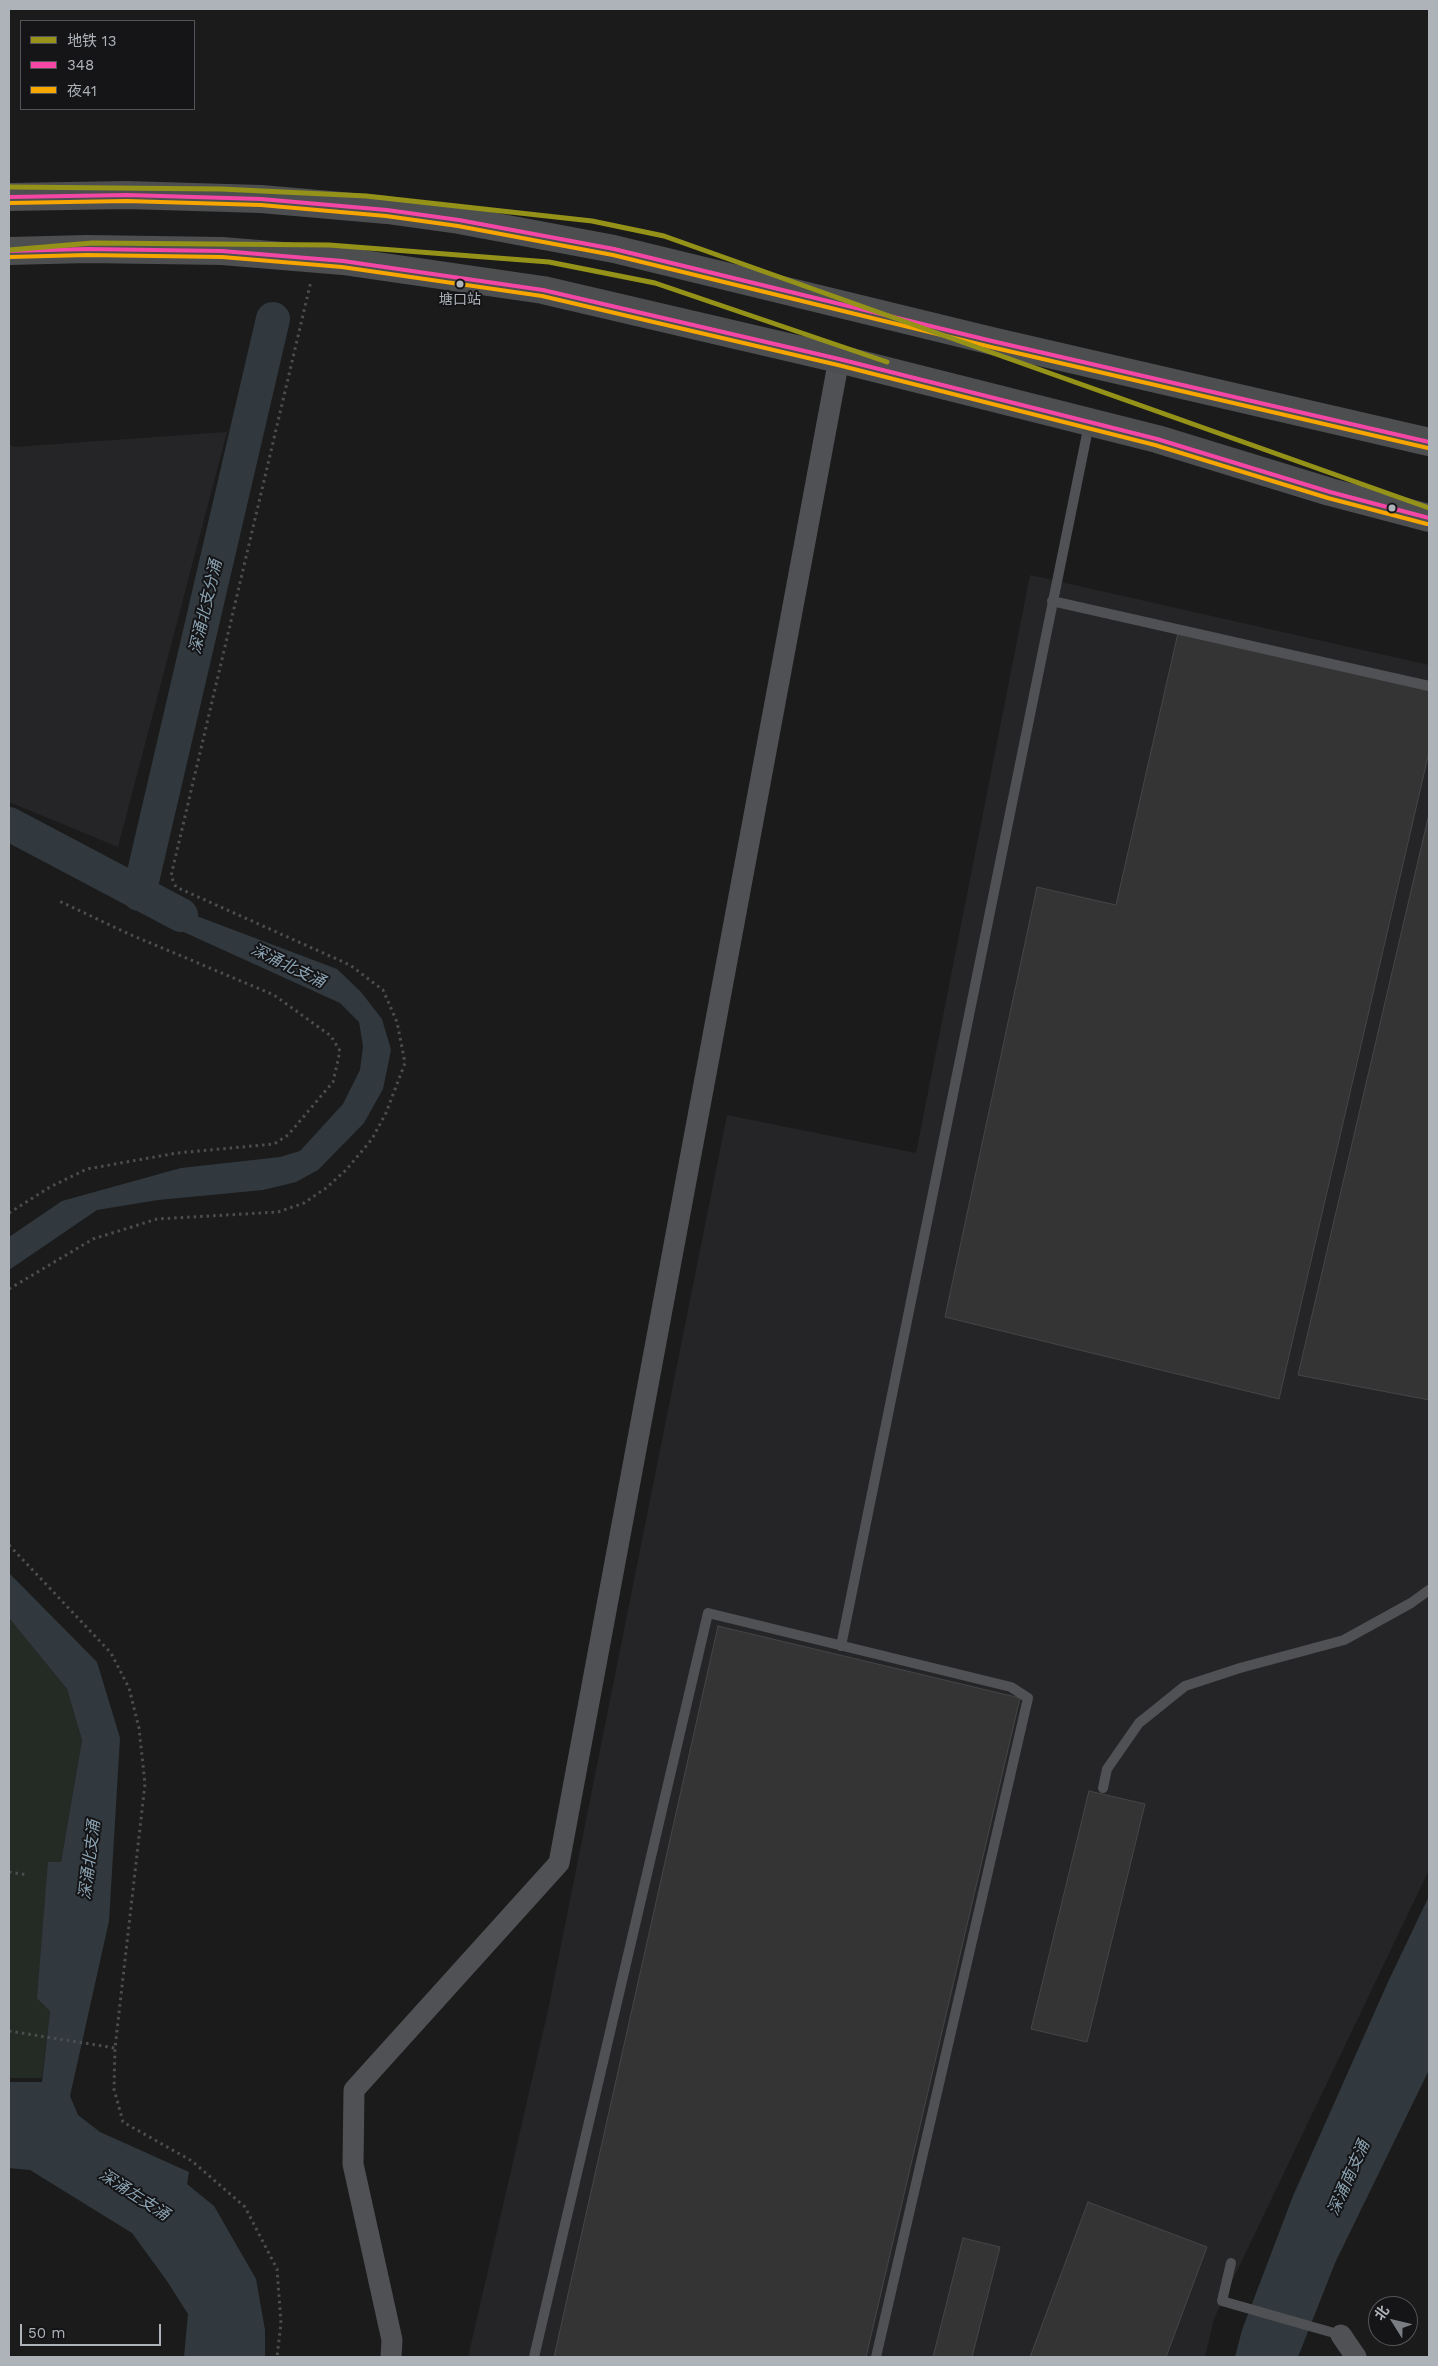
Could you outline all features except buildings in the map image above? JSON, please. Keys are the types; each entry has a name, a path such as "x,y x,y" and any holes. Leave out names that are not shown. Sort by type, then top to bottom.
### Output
{"highway":[{"path":"9,197 127,195 261,199 387,210 468,222 614,249 1001,343 1429,442"},
{"path":"9,251 87,249 178,250 316,258 436,272 543,290 839,359 1157,439 1330,492 1429,518"}],"street":[{"path":"390,2357 392,2340 353,2164 354,2090 559,1863 839,359"},
{"path":"1341,2335 1356,2357"}],"lane":[{"path":"841,1646 1089,422"},
{"path":"1052,601 1429,686"},
{"path":"1103,1788 1107,1769 1139,1723 1184,1686 1240,1668 1344,1640 1411,1603 1429,1590"},
{"path":"534,2357 708,1613 1011,1687 1028,1698 876,2357"},
{"path":"1231,2263 1222,2301 1341,2335"}],"path":[{"path":"9,1289 94,1239 157,1218 278,1212 304,1202 326,1188 346,1170 372,1139 386,1113 405,1063 397,1022 383,990 350,965 176,887 171,876 316,258"},
{"path":"9,1212 50,1186 87,1169 177,1153 274,1144 288,1135 333,1082 340,1052 331,1036 274,995 129,934 59,901"},
{"path":"9,1545 111,1653 129,1688 139,1728 144,1784 115,2048 114,2089 122,2122 192,2161 245,2207 277,2269 281,2323 278,2357"},
{"path":"9,1872 28,1875"},
{"path":"9,2031 94,2043 115,2048"}],"shaded area":[{"path":"227,432 118,847 9,802 9,444 14,447"},
{"path":"1030,575 1429,665 1429,1870 1214,2319 1205,2357 468,2357 548,2010 727,1115 916,1153"},
{"path":"9,1618 67,1689 82,1740 61,1862 48,1862 50,2011 42,2078 9,2078"}],"water":[{"path":"9,816 96,878 337,969 361,992 382,1019 391,1050 383,1089 364,1123 318,1170 296,1182 263,1190 158,1200 97,1210 9,1270 9,1237 62,1201 181,1168 280,1157 300,1151 343,1104 360,1070 363,1046 359,1022 340,1003 155,919 9,842"},
{"name":"深涌左支涌","path":"9,1573 97,1662 120,1738 109,1921 70,2096 78,2115 100,2132 189,2172 187,2184 214,2206 256,2279 265,2330 265,2357 184,2357 188,2314 132,2233 30,2170 9,2168 9,2082 42,2082 50,2011 37,1998 48,1862 61,1862 82,1740 67,1689 9,1618"},
{"name":"深涌南支涌","path":"1429,1896 1429,2070 1335,2263 1298,2357 1235,2357 1242,2330 1293,2196 1388,1982"}],"waterway":[{"name":"深涌北支分涌","path":"139,894 273,319"},
{"name":"深涌北支涌","path":"9,824 181,915"}],"metro line":[{"name":"13","path":"9,187 221,189 366,196 592,221 664,236 1429,508"},
{"name":"13","path":"9,250 92,243 329,245 549,262 655,283 887,362"}],"transit line":[{"name":"348","path":"9,197 127,195 261,199 387,210 459,220 614,249 992,341 1429,442"},
{"name":"夜41","path":"9,203 127,201 261,205 386,216 458,226 613,255 991,347 1428,448"},
{"name":"348","path":"9,251 87,249 222,251 343,261 543,290 839,359 1157,439 1330,492 1429,518"},
{"name":"夜41","path":"9,257 87,255 222,257 342,267 542,296 838,365 1155,445 1328,498 1427,524"}],"place":[{"name":"塘口站","path":"460,284"}]}
